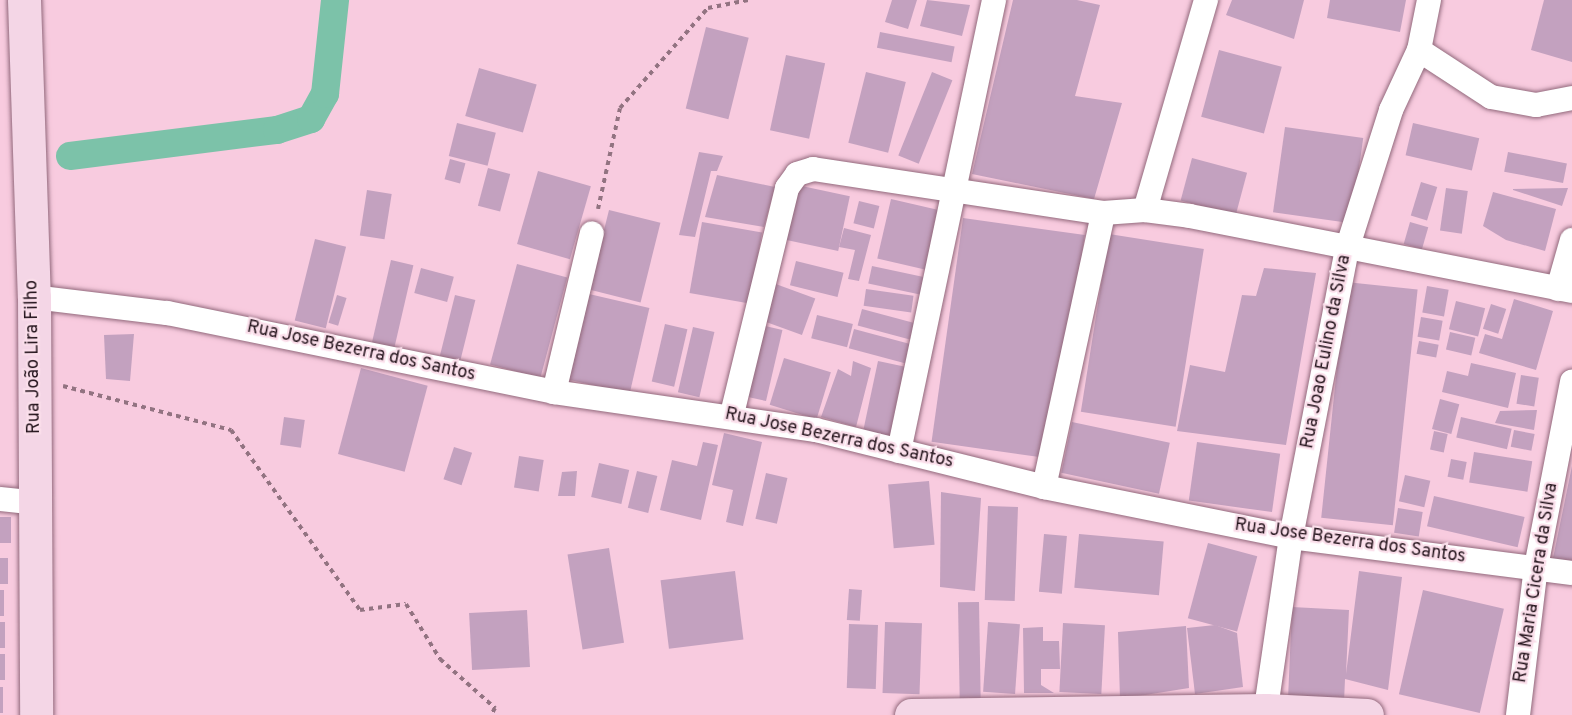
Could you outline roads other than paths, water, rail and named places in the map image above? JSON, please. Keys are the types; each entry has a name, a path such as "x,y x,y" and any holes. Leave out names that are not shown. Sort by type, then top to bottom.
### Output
{"main road":[{"name":"Rua João Lira Filho","path":"24,0 34,297 36,715"},
{"path":"911,715 1265,713 1366,715"}],"street":[{"path":"899,451 994,0"},
{"path":"1145,210 1206,0"},
{"name":"Rua Joao Eulino da Silva","path":"1265,713 1291,537 1347,249 1388,120 1419,50 1429,0"},
{"path":"1419,50 1491,97 1536,105 1572,98"},
{"path":"732,414 791,179 813,169 952,192 1103,213 1145,210 1565,290 1572,240"},
{"path":"1044,487 1103,213"},
{"path":"554,392 592,233"},
{"name":"Rua Jose Bezerra dos Santos","path":"34,297 167,313 554,392 732,414 899,451 1044,487 1291,537 1572,573"},
{"name":"Rua Maria Cicera da Silva","path":"1518,715 1536,567 1572,381"},
{"path":"0,499 36,503"}],"waterway":[{"path":"70,156 277,130 311,119 325,94 335,0"}]}
